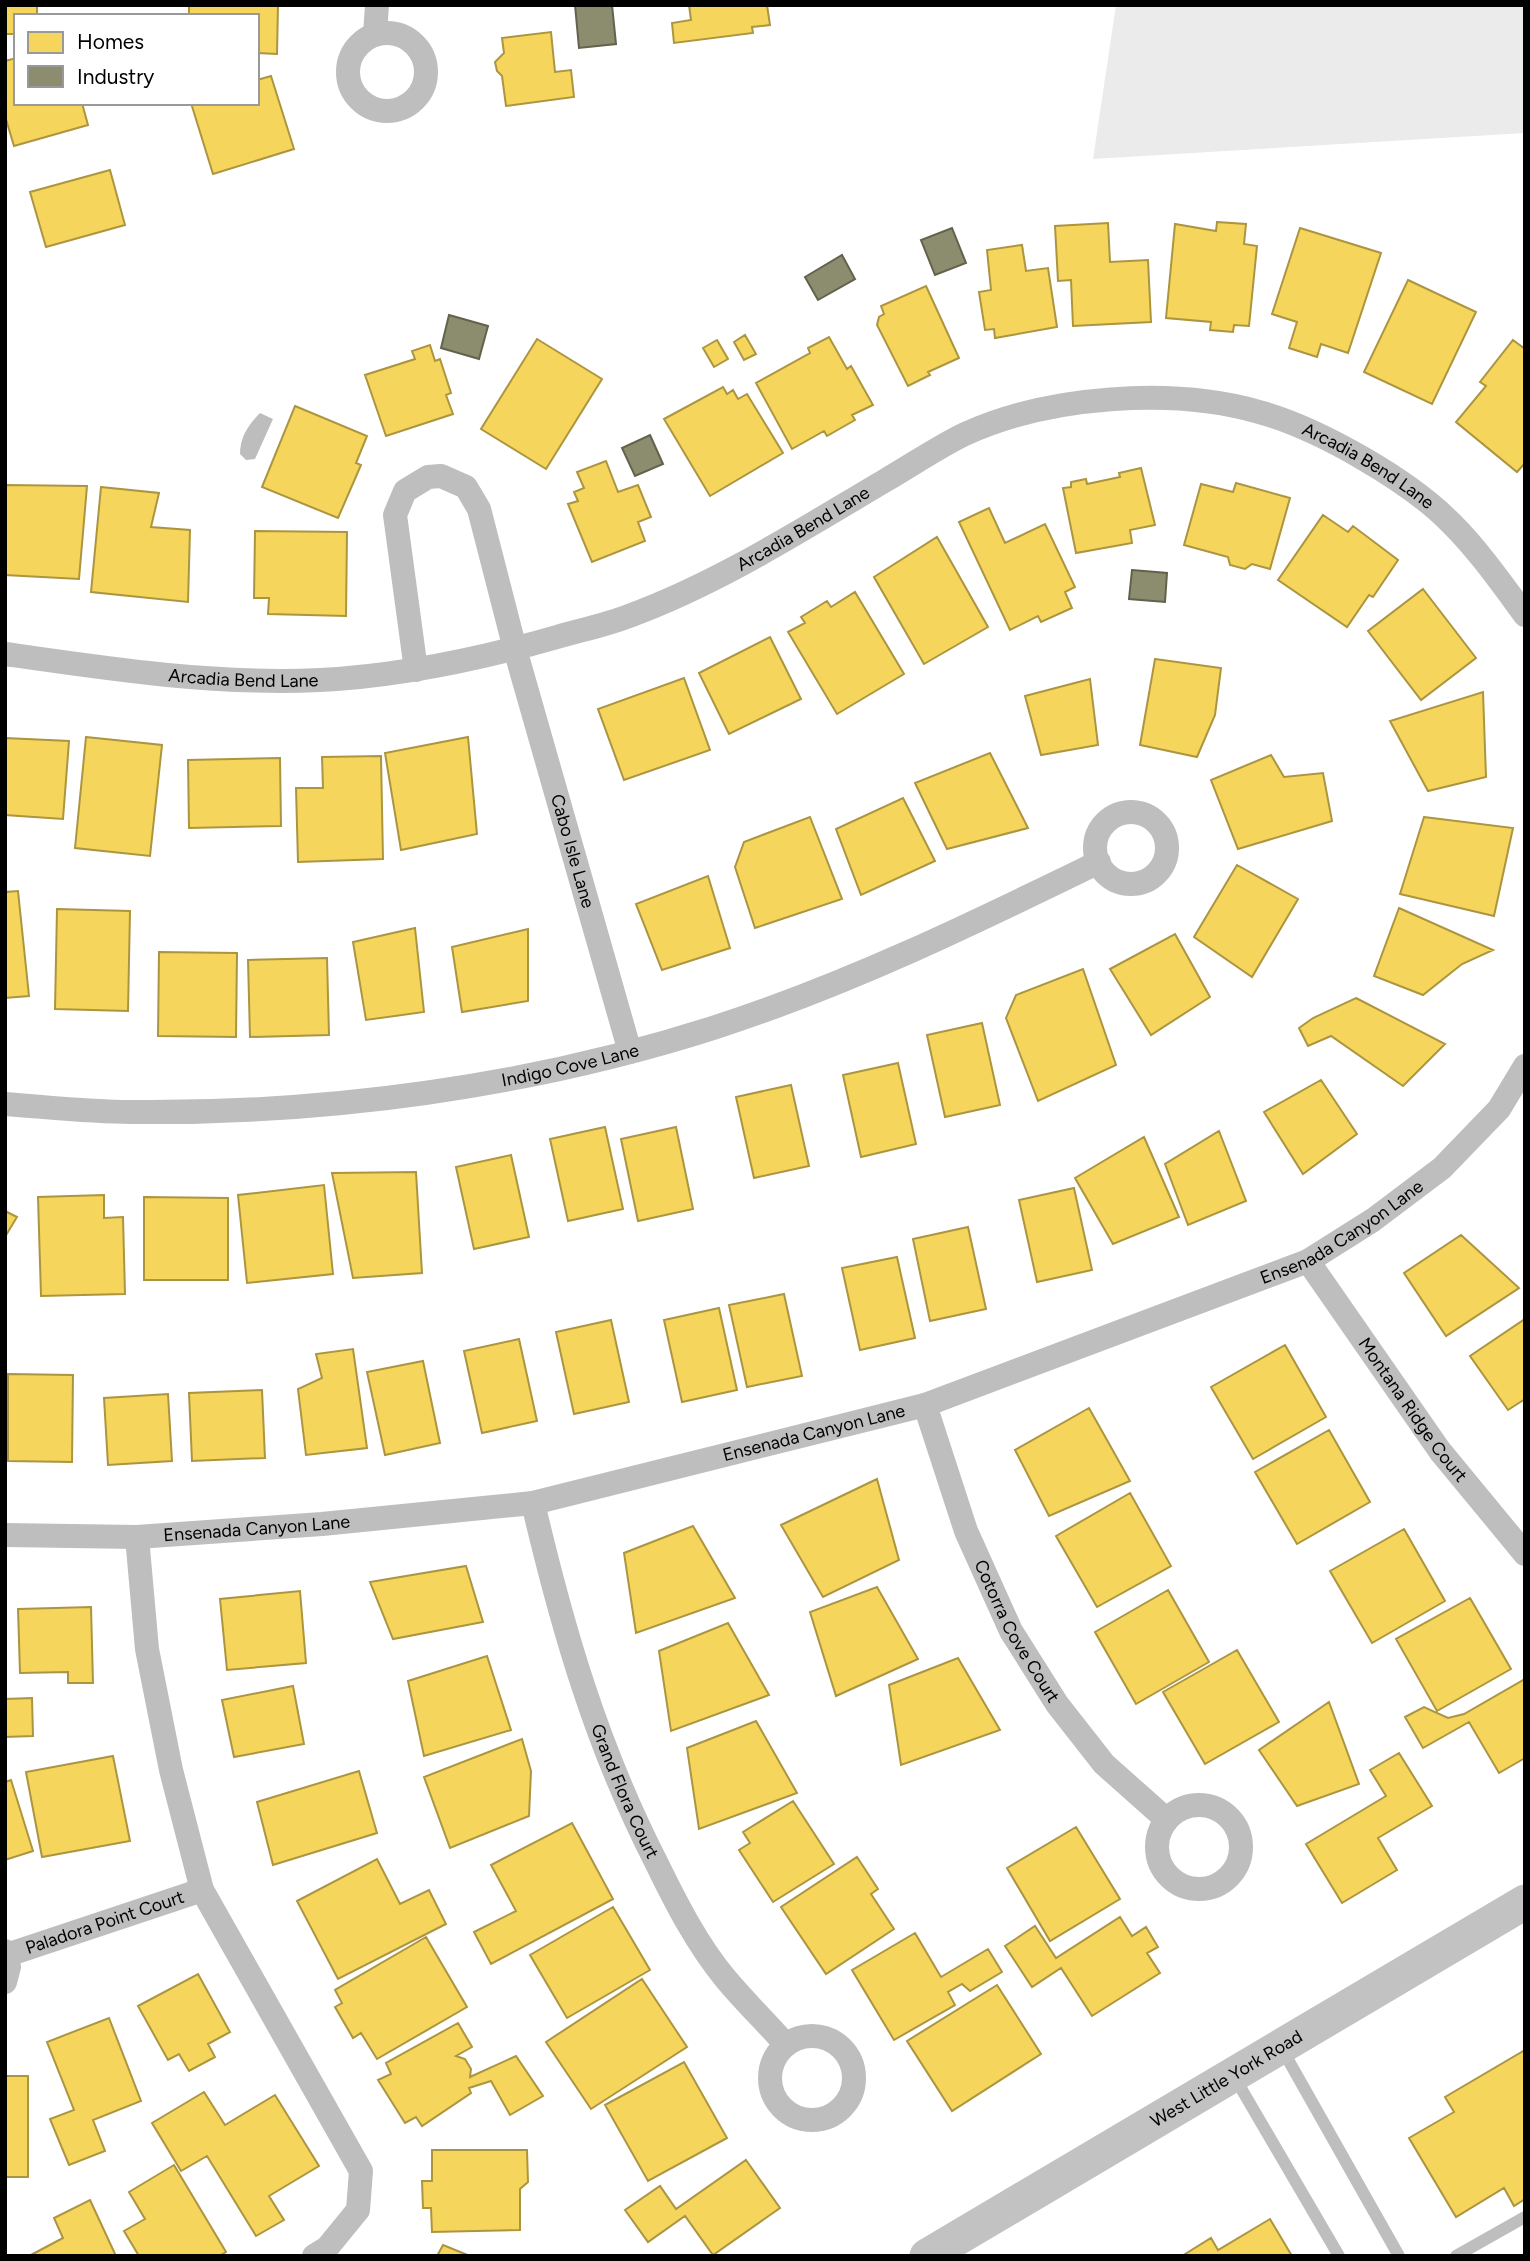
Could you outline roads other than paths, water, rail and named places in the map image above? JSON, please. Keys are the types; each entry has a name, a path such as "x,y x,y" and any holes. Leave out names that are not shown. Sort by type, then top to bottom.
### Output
{"main road":[{"name":"West Little York Road","path":"928,2256 1525,1902"}],"street":[{"path":"375,34 377,5"},
{"name":"Arcadia Bend Lane","path":"5,654 104,669 212,679 319,680 416,670 515,649 629,616 739,565 966,434 1036,411 1120,398 1191,401 1259,412 1327,440 1394,478 1451,523 1525,615"},
{"name":"Cabo Isle Lane","path":"416,670 394,515 405,491 428,477 454,480 474,497 630,1052"},
{"name":"Indigo Cove Lane","path":"5,1104 130,1112 355,1102 494,1082 630,1052 717,1027 822,989 957,931 1099,862"},
{"name":"Ensenada Canyon Lane","path":"5,1535 137,1536 322,1524 533,1503 925,1405 1308,1261 1373,1220 1442,1168 1499,1109 1525,1066"},
{"name":"Montana Ridge Court","path":"1308,1261 1440,1451 1525,1554"},
{"name":"Cotorra Cove Court","path":"925,1405 965,1531 1011,1631 1057,1704 1104,1764 1167,1819"},
{"name":"Grand Flora Court","path":"533,1503 558,1613 589,1710 639,1830 679,1909 724,1977 786,2045"},
{"path":"137,1536 146,1649 171,1770 202,1890 361,2171 358,2210 327,2248 314,2256"},
{"name":"Paladora Point Court","path":"5,1982 9,1967 6,1953 202,1890"}],"lane":[{"path":"1281,2047 1399,2256"},
{"path":"1233,2074 1339,2256"},
{"path":"1456,2256 1525,2217"}]}
